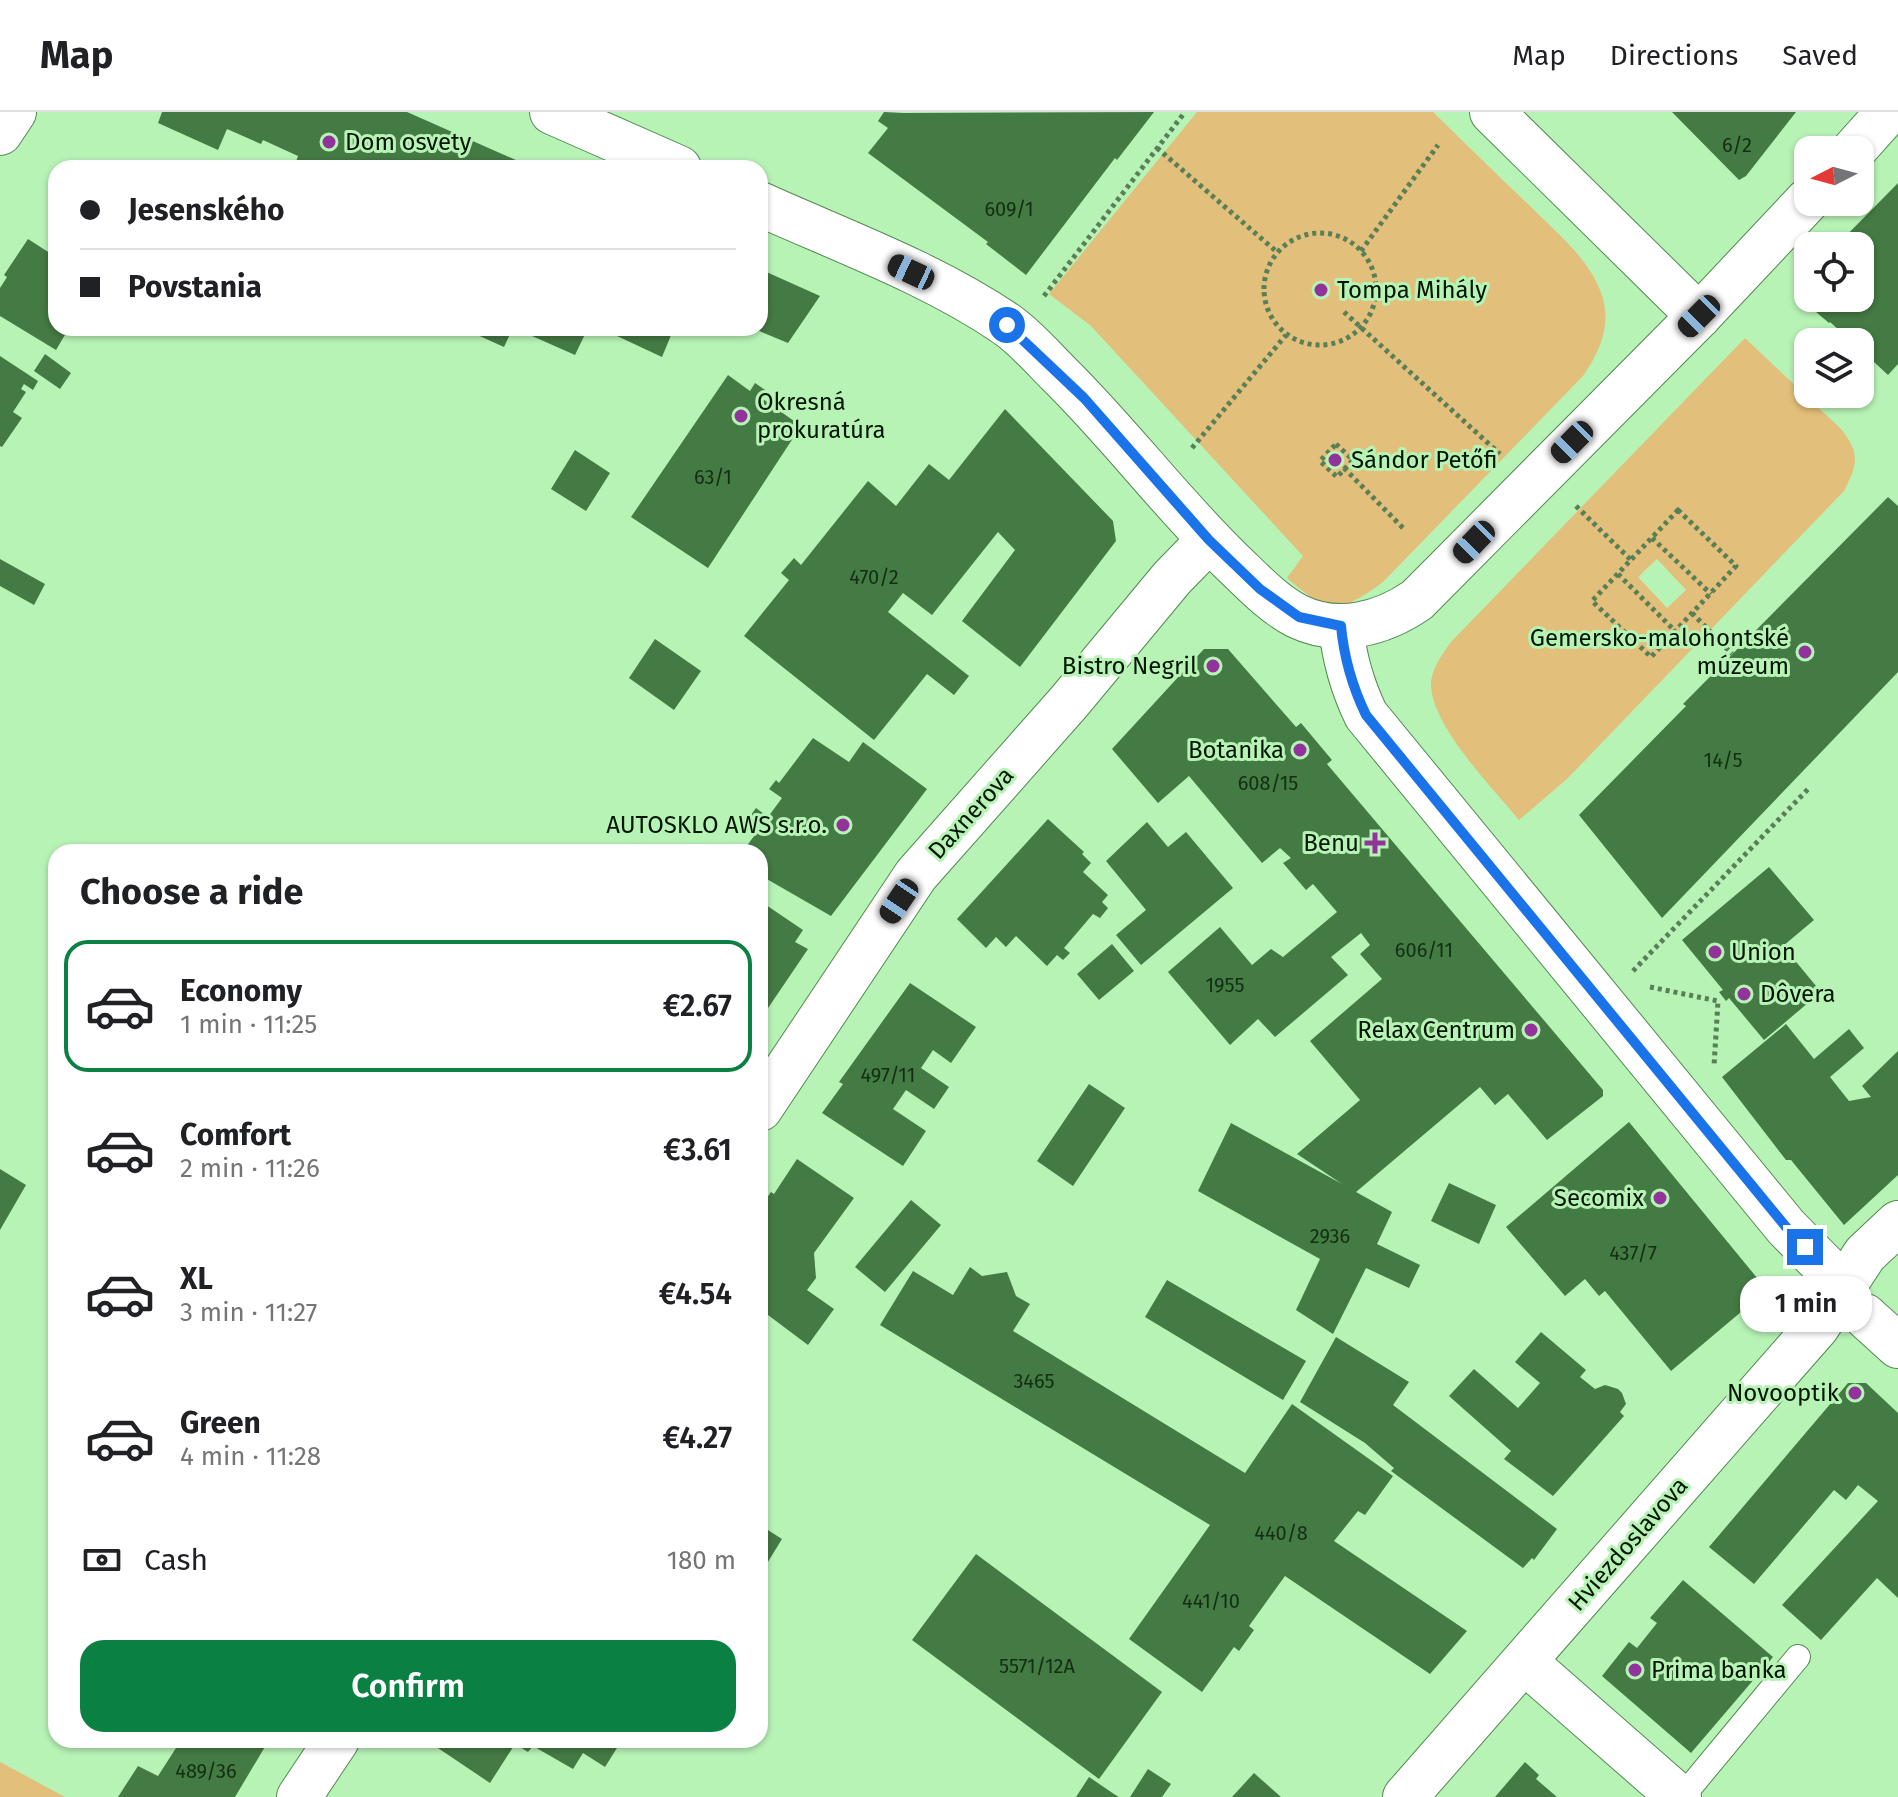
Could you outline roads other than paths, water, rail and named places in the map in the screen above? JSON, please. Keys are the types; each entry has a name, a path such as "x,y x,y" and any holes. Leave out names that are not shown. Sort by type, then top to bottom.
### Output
{"street":[{"path":"0,133 14,112"},
{"path":"552,112 661,160"},
{"path":"1492,112 1699,316"},
{"path":"1867,136 1888,112"},
{"path":"768,208 935,283 1007,325 1084,398 1209,540 1281,607 1299,617 1341,626 1380,620 1400,612 1417,600 1699,316 1794,215"},
{"name":"Daxnerova","path":"768,1097 916,875 1069,702 1172,578 1209,540"},
{"path":"1341,626 1347,668 1366,715 1786,1227 1898,1346"},
{"name":"Hviezdoslavova","path":"1405,1797 1817,1327 1854,1300 1865,1254 1898,1223"},
{"path":"1525,1662 1680,1797"},
{"path":"299,1797 332,1748"}],"lane":[{"path":"1680,1797 1798,1657"}],"place":[{"name":"Dom osvety","path":"329,142"},
{"name":"Tompa Mihály","path":"1321,290"},
{"name":"Okresná prokuratúra","path":"741,416"},
{"name":"Sándor Petőfi","path":"1335,460"},
{"name":"Gemersko-malohontské múzeum","path":"1805,652"},
{"name":"Bistro Negril","path":"1213,666"},
{"name":"Botanika","path":"1300,750"},
{"name":"AUTOSKLO AWS s.r.o.","path":"843,825"},
{"name":"Benu","path":"1375,843"},
{"name":"Union","path":"1715,952"},
{"name":"Dôvera","path":"1744,994"},
{"name":"Relax Centrum","path":"1531,1030"},
{"name":"Secomix","path":"1660,1198"},
{"name":"Novooptik","path":"1855,1393"},
{"name":"Prima banka","path":"1635,1670"}]}
